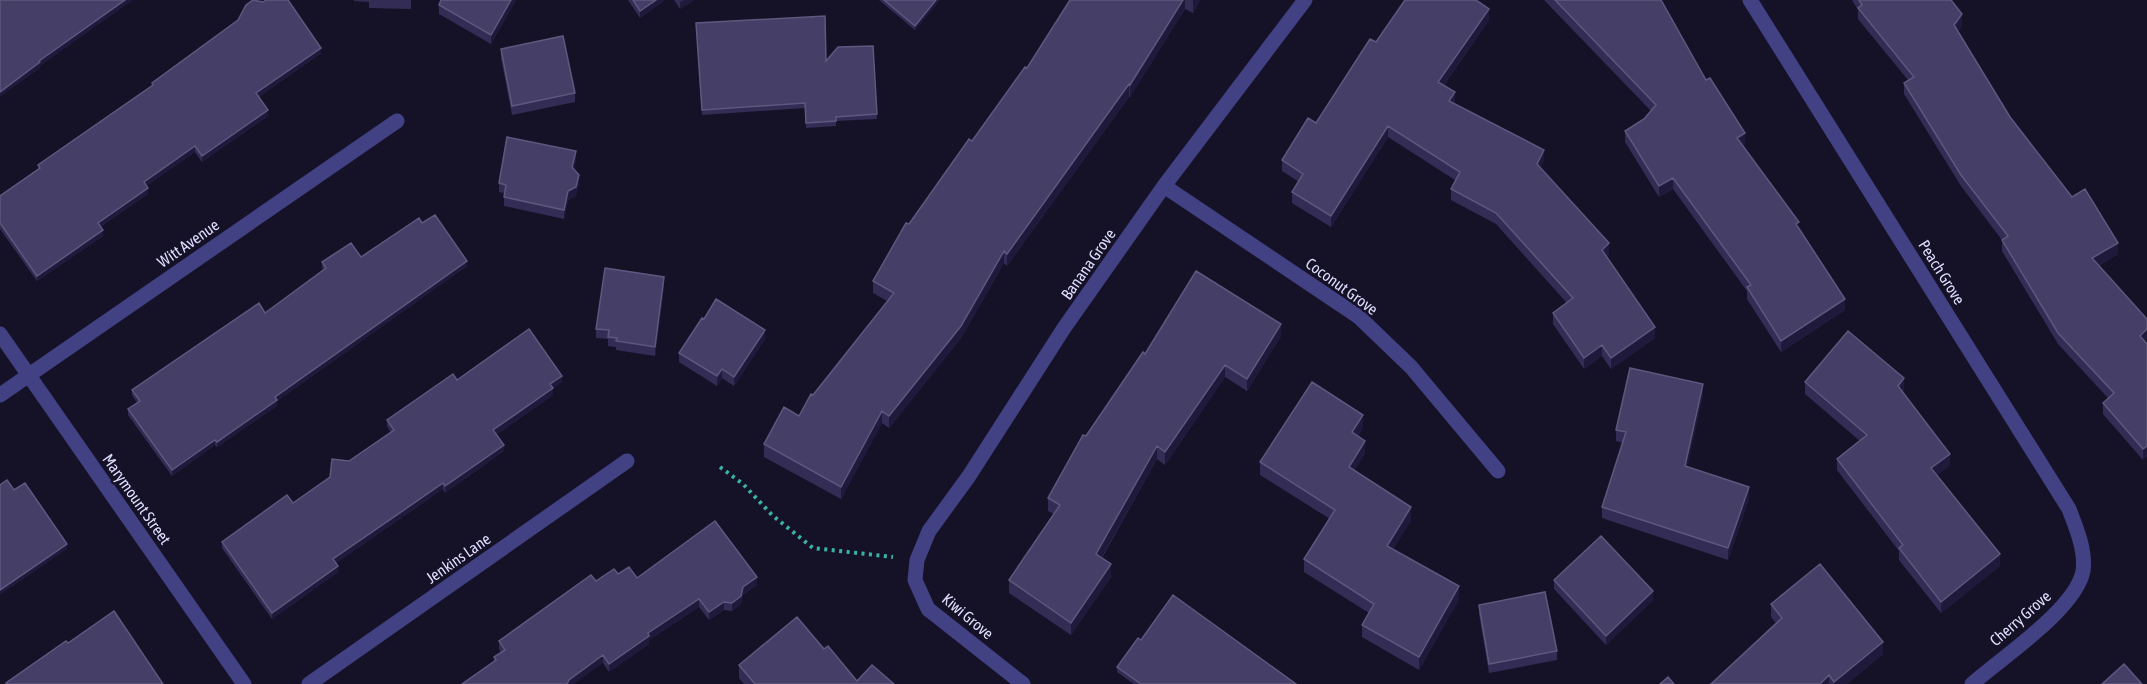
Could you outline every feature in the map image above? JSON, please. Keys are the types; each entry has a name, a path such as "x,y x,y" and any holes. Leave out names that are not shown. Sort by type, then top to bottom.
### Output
{"street":[{"name":"Banana Grove","path":"917,560 929,531 969,476 1064,328 1164,186 1305,0"},
{"name":"Peach Grove","path":"1750,0 2069,508 2080,539 2083,571"},
{"name":"Witt Avenue","path":"0,395 397,121"},
{"name":"Coconut Grove","path":"1164,186 1359,317 1411,368 1498,471"},
{"name":"Marymount Street","path":"0,334 244,684"},
{"name":"Jenkins Lane","path":"309,684 627,461"},
{"name":"Kiwi Grove","path":"917,560 915,580 928,609 1023,684"},
{"name":"Cherry Grove","path":"1972,684 2052,617 2072,595 2083,571"}],"path":[{"path":"720,467 743,484 772,515 813,548 917,560"}],"building":[{"path":"0,0 125,0 39,61 0,92"},
{"path":"253,0 263,2 288,0 321,48 256,93 268,110 202,156 195,146 144,182 148,188 98,223 103,230 37,276 0,223 0,196 40,168 38,165 153,85 152,83 238,20 246,5"},
{"path":"441,0 511,0 491,35 439,5"},
{"path":"633,0 656,0 640,11"},
{"path":"884,0 936,0 915,26"},
{"path":"1070,0 1183,0 1130,85 1007,254 1004,251 961,326 889,416 882,411 841,487 764,444 784,407 799,416 811,394 813,395 894,293 873,281 906,223 909,224 969,139 972,141 1025,67 1027,68"},
{"path":"1405,0 1476,0 1489,9 1438,82 1455,92 1449,101 1544,150 1537,164 1609,243 1602,250 1655,327 1611,358 1602,345 1584,358 1553,313 1573,298 1496,213 1451,189 1460,172 1388,126 1331,216 1292,192 1303,174 1282,160 1308,118 1316,123 1370,39 1376,42"},
{"path":"1555,0 1661,0 1706,80 1710,78 1745,133 1737,138 1799,222 1796,224 1845,299 1781,341 1747,287 1751,285 1673,178 1659,186 1625,131 1644,119 1656,105"},
{"path":"1859,0 1951,0 1962,14 1954,25 2010,117 2072,197 2085,189 2118,243 2092,258 2147,319 2147,329 2140,336 2147,344 2147,446 2143,449 2103,403 2114,393 2058,333 2002,240 2008,236 1961,175 1904,83 1914,77 1858,8 1862,5"},
{"path":"825,16 826,61 838,47 873,46 877,114 836,117 836,121 806,123 805,103 702,110 696,23"},
{"path":"563,36 575,93 512,106 501,49"},
{"path":"507,137 576,151 572,167 579,175 576,187 568,191 564,210 504,197 506,185 499,183"},
{"path":"435,215 467,261 275,397 277,400 172,470 128,409 140,401 132,390 259,303 265,313 326,268 322,262 351,243 361,257 419,218 422,223"},
{"path":"605,268 664,277 655,347 616,341 617,338 608,337 609,330 596,329"},
{"path":"1196,271 1281,324 1247,379 1225,365 1165,452 1157,446 1096,554 1111,564 1071,623 1009,580 1060,505 1048,498 1083,435 1086,436 1143,352 1145,354"},
{"path":"716,299 765,330 734,377 722,369 717,376 679,353"},
{"path":"529,329 562,376 550,384 553,388 493,430 504,445 445,486 443,483 333,559 338,566 272,613 222,542 287,495 293,503 330,477 332,459 349,461 394,430 387,420 453,374 457,380"},
{"path":"1848,331 1904,378 1898,386 1950,454 1931,468 2000,554 1941,602 1899,548 1903,545 1837,459 1867,435 1805,382"},
{"path":"1630,368 1703,384 1685,466 1749,487 1728,548 1602,507 1626,432 1616,430"},
{"path":"1312,382 1363,415 1352,432 1365,441 1349,467 1411,507 1387,546 1459,586 1419,657 1362,625 1374,604 1304,559 1335,510 1260,462"},
{"path":"7,480 14,490 25,483 67,544 0,590 0,485"},
{"path":"715,521 757,577 743,587 741,596 732,603 724,602 709,612 699,599 648,633 649,636 609,664 603,655 569,680 567,684 462,684 496,660 494,657 505,650 499,641 591,575 596,581 614,569 618,574 629,567 637,578"},
{"path":"1601,536 1653,591 1606,636 1554,580"},
{"path":"1820,564 1883,642 1834,682 1829,675 1820,684 1711,684 1782,618 1771,604"},
{"path":"1545,592 1557,651 1489,664 1479,605"},
{"path":"1173,595 1296,684 1141,684 1117,667 1138,638 1141,640"},
{"path":"114,611 163,684 6,684 66,641 68,643"},
{"path":"797,617 824,649 828,646 857,681 872,665 894,684 755,684 739,665"},
{"path":"2124,664 2142,684 2102,684"},
{"path":"1668,677 1674,684 1660,684"}]}
